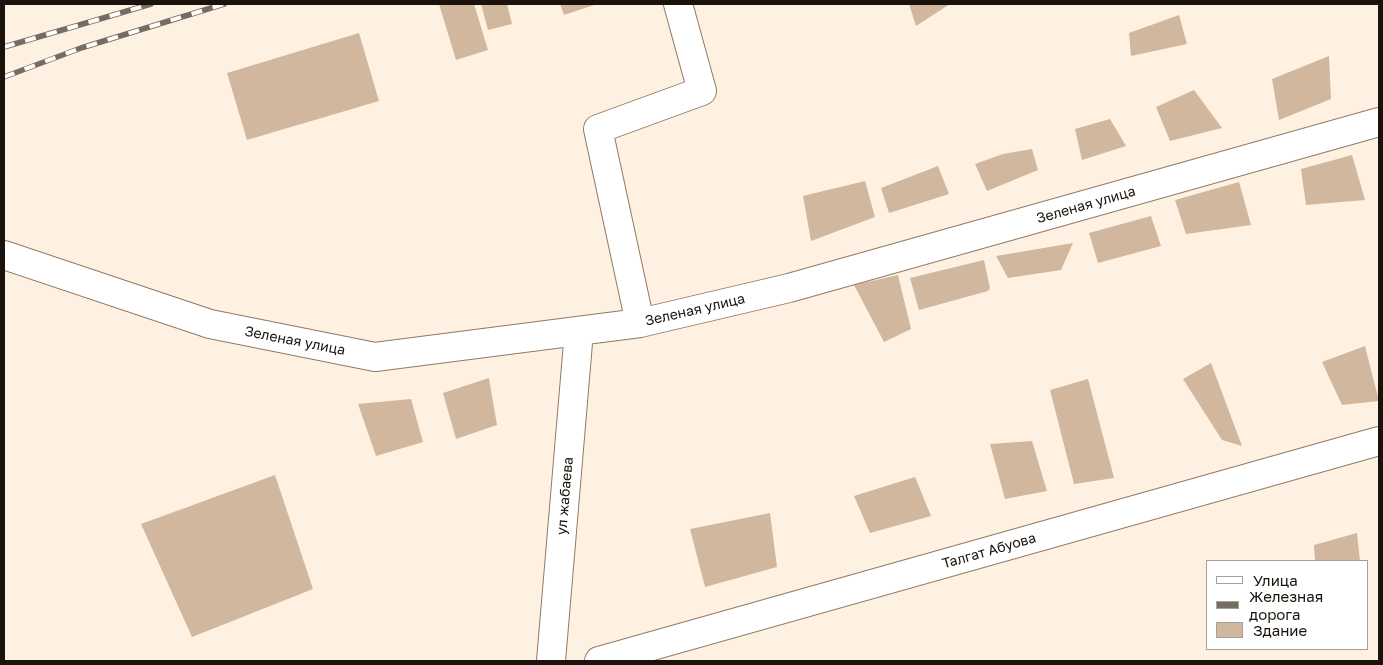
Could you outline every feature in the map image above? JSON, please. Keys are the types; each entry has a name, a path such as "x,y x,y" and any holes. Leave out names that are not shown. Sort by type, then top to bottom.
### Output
{"street":[{"path":"640,323 598,129 702,91 678,4"},
{"name":"Зеленая улица","path":"4,255 210,324 375,357 640,323 789,288 1379,122"},
{"name":"ул жабаева","path":"551,661 580,331"},
{"name":"Талгат Абуова","path":"599,661 1379,440"}],"building":[{"path":"439,4 474,4 488,50 456,60"},
{"path":"481,4 507,4 512,24 488,30"},
{"path":"560,4 597,4 564,15"},
{"path":"909,4 950,4 916,26"},
{"path":"1179,15 1187,44 1131,56 1129,33"},
{"path":"359,33 379,101 247,140 227,73"},
{"path":"1329,56 1331,99 1279,120 1272,79"},
{"path":"1194,90 1222,128 1170,141 1156,107"},
{"path":"1110,119 1126,146 1082,160 1075,129"},
{"path":"1032,149 1038,170 987,191 975,164 1003,154"},
{"path":"1352,155 1365,200 1306,205 1301,169"},
{"path":"938,166 949,194 889,213 881,188"},
{"path":"865,181 875,217 811,241 803,196"},
{"path":"1239,182 1251,225 1186,234 1175,200"},
{"path":"1151,216 1161,246 1098,263 1089,233"},
{"path":"1073,243 1061,270 1008,278 996,256"},
{"path":"984,260 990,288 988,291 919,310 910,278"},
{"path":"898,275 911,329 884,342 854,285"},
{"path":"1365,346 1379,401 1342,405 1322,362"},
{"path":"1211,363 1242,446 1222,440 1183,379"},
{"path":"489,378 497,425 456,439 443,393"},
{"path":"1088,379 1114,478 1074,484 1050,390"},
{"path":"411,399 423,442 376,456 358,404"},
{"path":"1032,441 1047,491 1005,499 990,444"},
{"path":"275,475 313,589 192,637 141,524"},
{"path":"915,477 931,516 870,533 854,496"},
{"path":"770,513 777,567 705,587 690,529"},
{"path":"1357,533 1360,560 1315,560 1314,545"}],"railway":[{"path":"4,47 151,4"},
{"path":"4,77 81,48 224,4"}]}
